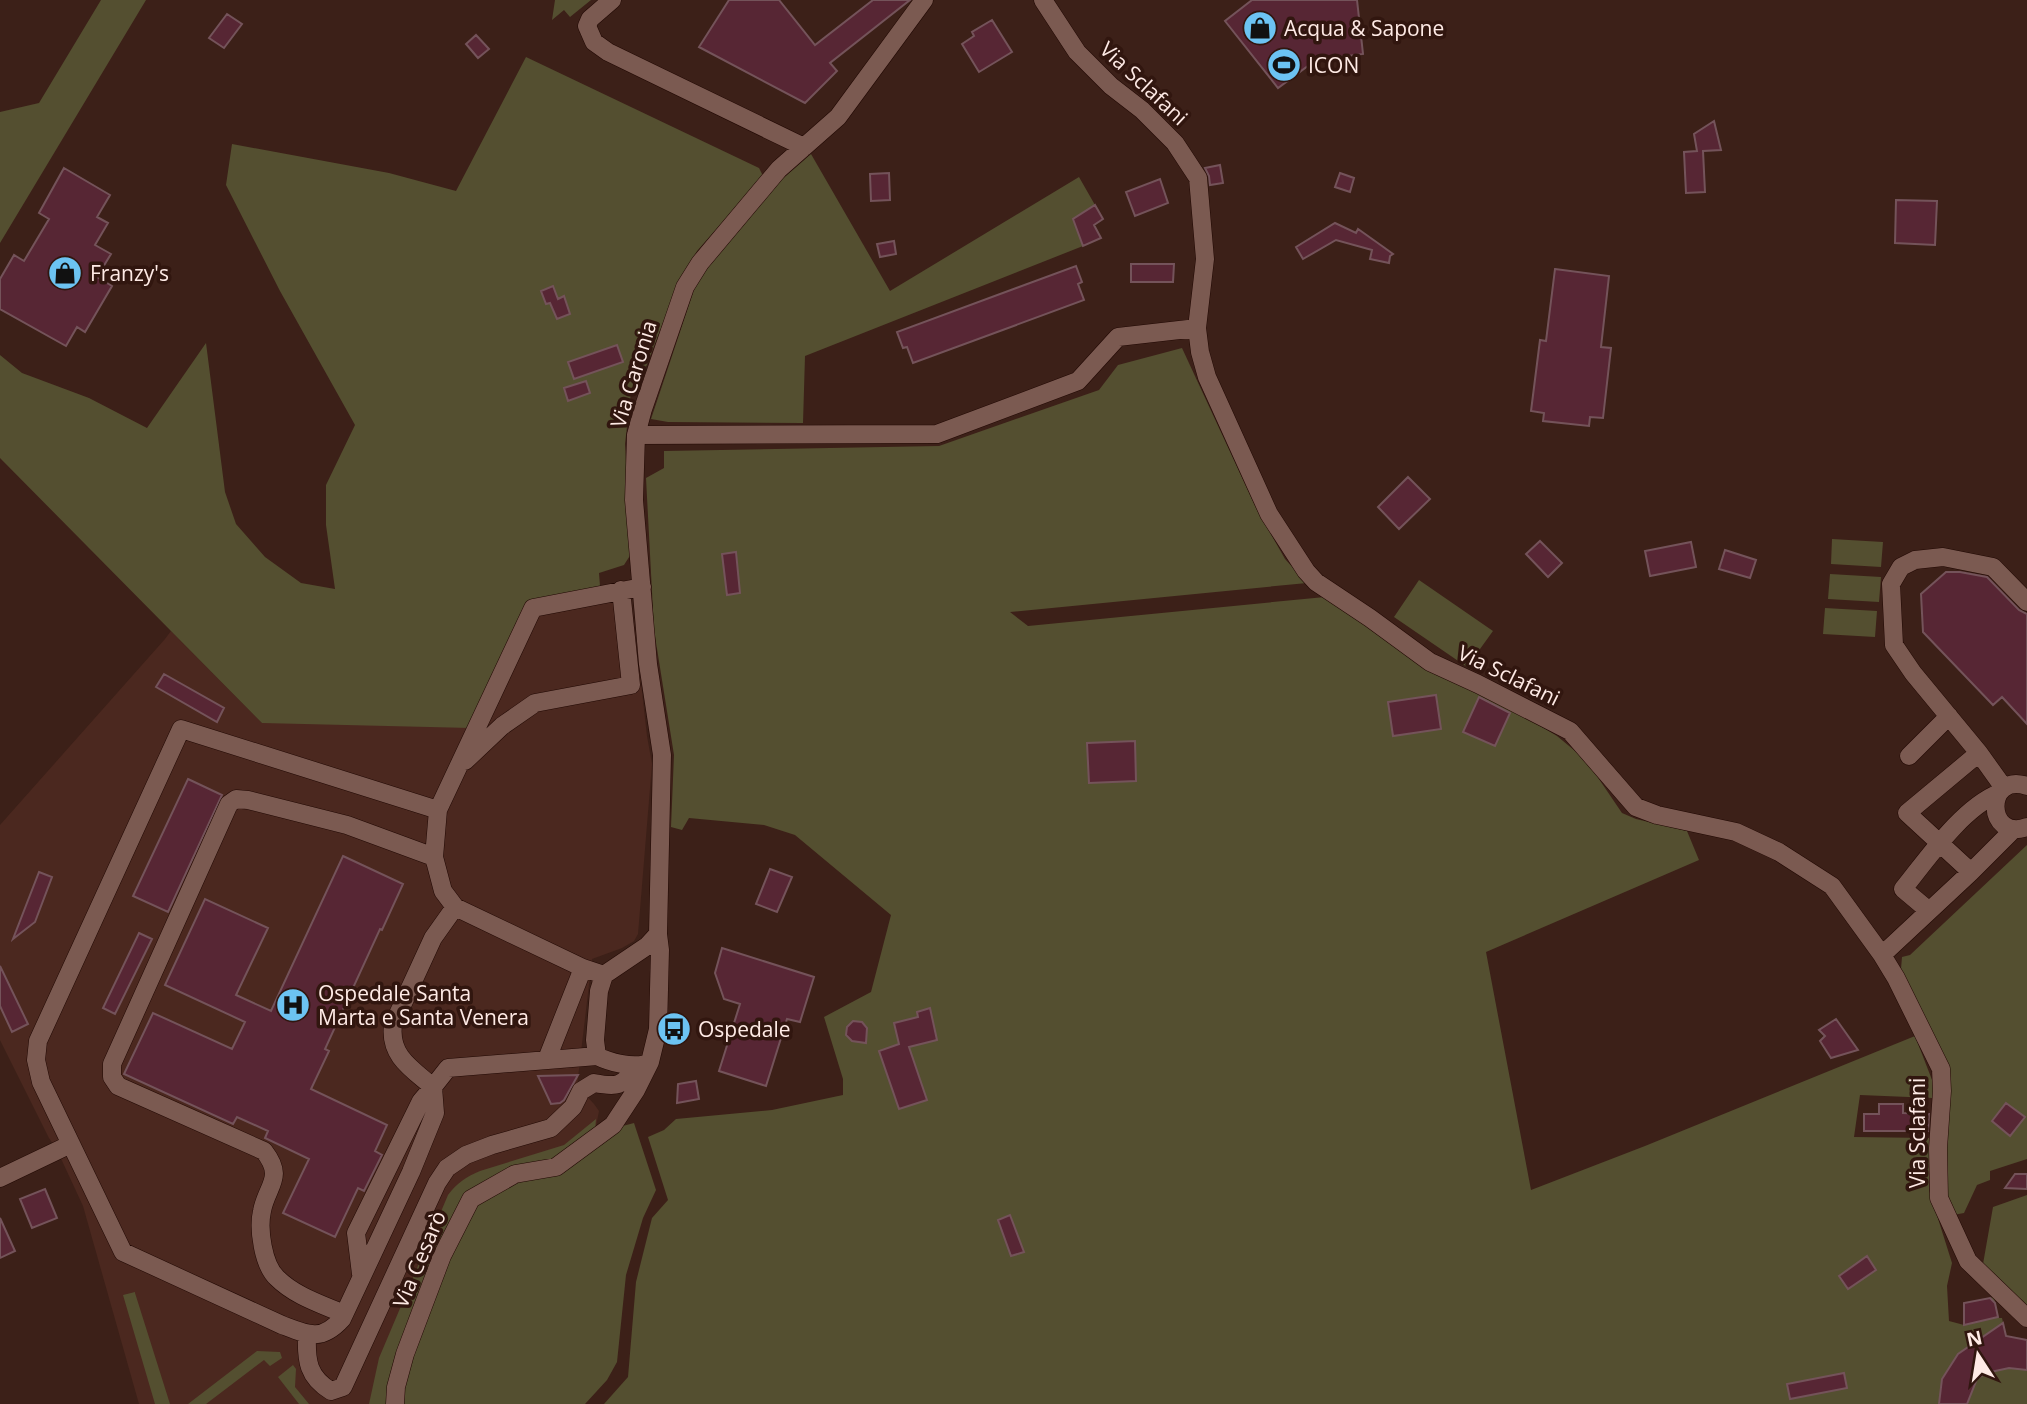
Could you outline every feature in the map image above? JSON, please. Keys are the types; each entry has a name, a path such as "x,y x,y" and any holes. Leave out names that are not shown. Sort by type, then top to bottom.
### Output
{"street":[{"path":"612,0 590,19 587,26 594,42 608,52 804,147"},
{"name":"Via Caronia","path":"658,934 662,755 648,664 634,500 636,435 685,287 716,242 779,169 838,117 924,0"},
{"name":"Via Sclafani","path":"1043,0 1077,52 1175,143 1198,178 1205,259 1197,328 1200,352 1207,377 1269,514 1306,571 1316,582 1430,662 1570,731 1636,807 1657,815 1736,832 1779,852 1832,886 1896,978 1941,1069 1939,1198 1968,1261 2027,1318"},
{"path":"636,435 937,433 1078,381 1118,337 1197,328"},
{"path":"2002,791 1979,753 1919,681 1894,645 1891,584 1901,567 1915,560 1943,557 1993,567 2027,603"},
{"path":"604,975 583,968 456,907 443,891 434,857 438,810 533,608 642,587"},
{"path":"457,769 502,726 535,703 631,685 621,590"},
{"path":"1909,756 1950,716"},
{"path":"438,810 181,729 38,1041 36,1060 41,1083 123,1252 307,1335 323,1334 333,1329 342,1319 411,1172 435,1113 433,1087 405,1063 398,1053 392,1037 393,1025 433,938 456,907"},
{"path":"1971,872 1907,813 1979,753"},
{"path":"1928,910 1903,889 1939,843 1979,803 2018,784 2027,786"},
{"path":"1882,955 2020,828 2000,821 1996,815 1995,808 2002,791"},
{"path":"375,1317 295,1292 274,1276 264,1255 262,1232 262,1211 272,1187 274,1173 271,1160 264,1151 118,1086 112,1077 112,1064 229,804 236,799 347,825 434,857"},
{"path":"597,1056 595,1040 599,991 604,975 647,946 658,934"},
{"name":"Via Cesarò","path":"395,1404 396,1387 410,1341 442,1256 471,1199 515,1174 556,1167 613,1125 636,1090 658,1029 658,934"},
{"path":"547,1059 583,968"},
{"path":"362,1274 356,1233 421,1101 449,1068 597,1056 644,1064"},
{"path":"307,1335 306,1357 317,1382 331,1391 343,1387 437,1183 447,1168 466,1155 551,1128 573,1107 581,1091 594,1083 610,1086 622,1084 644,1064"},
{"path":"0,1178 71,1144"},
{"path":"411,1172 437,1183"}],"shaded area":[{"path":"101,0 146,0 0,243 0,112 39,103"},
{"path":"555,0 591,0 570,17 564,10 552,20"},
{"path":"526,57 759,168 763,176 697,251 677,287 642,377 631,392 625,444 631,554 624,565 599,573 600,586 528,601 471,728 262,723 0,458 0,355 22,373 89,398 147,428 206,343 225,492 236,524 265,557 301,583 335,589 326,525 326,485 355,425 280,291 226,185 232,144 389,173 456,191"},
{"path":"811,154 890,291 1079,177 1095,205 1073,219 1083,246 805,356 803,423 668,422 651,419 697,281 779,182"},
{"path":"1182,348 1256,508 1285,559 1307,583 1010,612 1028,626 1325,597 1424,666 1512,709 1557,736 1586,760 1622,813 1687,831 1699,860 1486,952 1531,1190 1915,1036 1934,1085 1933,1098 1860,1095 1854,1137 1929,1138 1929,1190 1952,1263 1947,1286 1949,1321 1964,1325 1964,1303 1994,1297 1998,1318 2002,1318 2006,1336 2027,1340 2027,1404 604,1404 628,1377 636,1282 652,1218 668,1200 648,1137 664,1130 676,1119 772,1110 843,1095 843,1079 824,1017 871,992 891,915 795,835 764,825 689,818 682,830 671,827 674,755 654,630 646,478 664,468 664,451 939,446 1099,390 1118,365"},
{"path":"1832,539 1883,542 1881,567 1831,564"},
{"path":"1830,574 1881,577 1879,602 1828,599"},
{"path":"1419,580 1493,631 1467,667 1394,617"},
{"name":"Ospedale Santa Marta e Santa Venera","path":"600,586 601,594 631,595 652,764 638,934 634,941 622,948 592,959 577,1086 599,1111 595,1131 390,1404 139,1404 83,1206 0,1040 0,825 171,631 262,723 528,601"},
{"path":"1825,608 1877,611 1875,637 1823,634"},
{"path":"2027,845 2027,1159 1990,1171 1990,1180 1977,1185 1964,1213 1953,1215 1946,1198 1945,1124 1948,1090 1901,969 1902,957 1910,955"},
{"path":"596,1119 595,1131 568,1152 468,1195 390,1404 369,1404 379,1358 448,1195 462,1181 480,1171 564,1145"},
{"path":"634,1123 656,1190 643,1218 626,1275 617,1362 607,1380 585,1404 401,1404 413,1351 450,1258 476,1206 516,1180 619,1127"},
{"path":"2027,1195 2027,1306 1983,1264 1993,1207"},
{"path":"135,1292 170,1404 155,1404 123,1295"},
{"path":"257,1351 280,1352 282,1358 270,1366 264,1360 206,1404 188,1404"},
{"path":"293,1365 296,1369 295,1387 309,1404 299,1404 278,1377"}],"building":[{"path":"729,0 779,0 815,45 873,0 910,0 830,63 837,71 805,103 699,47"},
{"path":"1252,0 1357,0 1363,54 1316,60 1278,88 1225,21"},
{"path":"227,14 242,24 224,48 209,38"},
{"path":"992,20 1012,52 979,72 962,44 974,36 972,32"},
{"path":"476,35 489,49 478,58 466,44"},
{"path":"1714,121 1721,150 1703,151 1705,192 1686,193 1684,152 1697,151 1694,134"},
{"path":"1220,165 1223,183 1210,185 1205,168"},
{"path":"64,168 110,195 97,217 108,223 95,245 111,254 97,277 112,286 85,332 77,327 66,346 0,309 0,279 14,255 24,261 49,219 39,213"},
{"path":"889,173 890,200 871,201 870,174"},
{"path":"1340,173 1354,178 1350,192 1335,187"},
{"path":"1160,179 1168,203 1135,216 1126,192"},
{"path":"1896,200 1937,201 1935,245 1895,243"},
{"path":"1095,205 1103,219 1094,225 1101,238 1083,246 1073,219"},
{"path":"1335,223 1356,233 1358,229 1393,254 1389,263 1370,259 1372,250 1336,240 1303,259 1296,247"},
{"path":"894,241 896,254 880,257 877,244"},
{"path":"1131,264 1174,264 1173,282 1131,282"},
{"path":"1076,266 1082,282 1078,284 1084,300 913,363 907,347 903,348 897,332"},
{"path":"1555,269 1609,276 1601,347 1611,348 1603,418 1590,417 1589,426 1543,421 1544,413 1531,411 1540,340 1546,341"},
{"path":"553,286 558,299 564,296 570,314 557,319 550,303 546,304 541,291"},
{"path":"617,345 623,362 574,379 568,362"},
{"path":"586,381 590,393 568,401 564,388"},
{"path":"1408,477 1430,499 1399,529 1378,507"},
{"path":"1540,541 1562,563 1548,577 1526,554"},
{"path":"1691,542 1696,567 1650,576 1645,551"},
{"path":"1725,550 1756,560 1750,578 1719,569"},
{"path":"736,552 740,593 727,595 722,554"},
{"path":"1946,572 1987,577 2019,610 2027,614 2027,724 2002,697 1993,705 1923,632 1921,594"},
{"path":"164,674 224,708 217,722 156,687"},
{"path":"1436,695 1441,729 1393,736 1388,702"},
{"path":"1479,697 1510,713 1495,746 1463,732"},
{"path":"1135,741 1136,781 1089,783 1087,743"},
{"path":"188,779 222,795 168,912 133,896"},
{"path":"343,856 403,884 325,1049 329,1051 311,1089 387,1125 375,1151 382,1155 364,1191 358,1188 335,1237 283,1213 309,1159 265,1138 268,1131 237,1117 233,1124 124,1074 153,1013 232,1049 245,1022 165,985 205,899 268,928 236,995 271,1011"},
{"path":"770,869 792,877 777,912 756,904"},
{"path":"39,872 52,877 35,922 13,939"},
{"path":"139,933 152,939 115,1014 103,1008"},
{"path":"722,948 814,977 800,1022 787,1019 766,1086 719,1071 740,1004 724,999 715,973"},
{"path":"0,966 28,1024 12,1032 0,1006"},
{"path":"930,1008 937,1040 909,1047 927,1100 899,1109 879,1051 899,1044 894,1023 918,1017 917,1012"},
{"path":"1836,1019 1858,1050 1831,1058 1820,1041 1825,1036 1819,1030"},
{"path":"853,1021 862,1022 867,1028 866,1043 852,1041 846,1035 847,1027"},
{"path":"578,1075 564,1100 551,1104 538,1076"},
{"path":"696,1081 699,1099 677,1103 678,1084"},
{"path":"2006,1103 2025,1117 2010,1136 1992,1121"},
{"path":"1879,1104 1903,1104 1903,1113 1929,1114 1928,1131 1864,1131 1864,1114 1879,1114"},
{"path":"2015,1174 2027,1174 2027,1189 2005,1188"},
{"path":"45,1189 57,1218 32,1228 20,1199"},
{"path":"1010,1215 1024,1252 1011,1256 998,1220"},
{"path":"0,1218 15,1251 0,1258"},
{"path":"1867,1256 1876,1270 1848,1289 1839,1276"},
{"path":"1990,1298 1995,1303 1998,1317 1964,1325 1964,1303"},
{"path":"2003,1323 2006,1336 2027,1340 2027,1370 2009,1368 1986,1373 1977,1379 1967,1404 1939,1404 1942,1379 1958,1354"},
{"path":"1844,1373 1847,1388 1790,1399 1787,1384"}],"place":[{"name":"Acqua & Sapone","path":"1260,28"},
{"name":"ICON","path":"1284,65"},
{"name":"Franzy's","path":"65,273"},
{"name":"Ospedale Santa Marta e Santa Venera","path":"293,1005"},
{"name":"Ospedale","path":"674,1029"}]}
